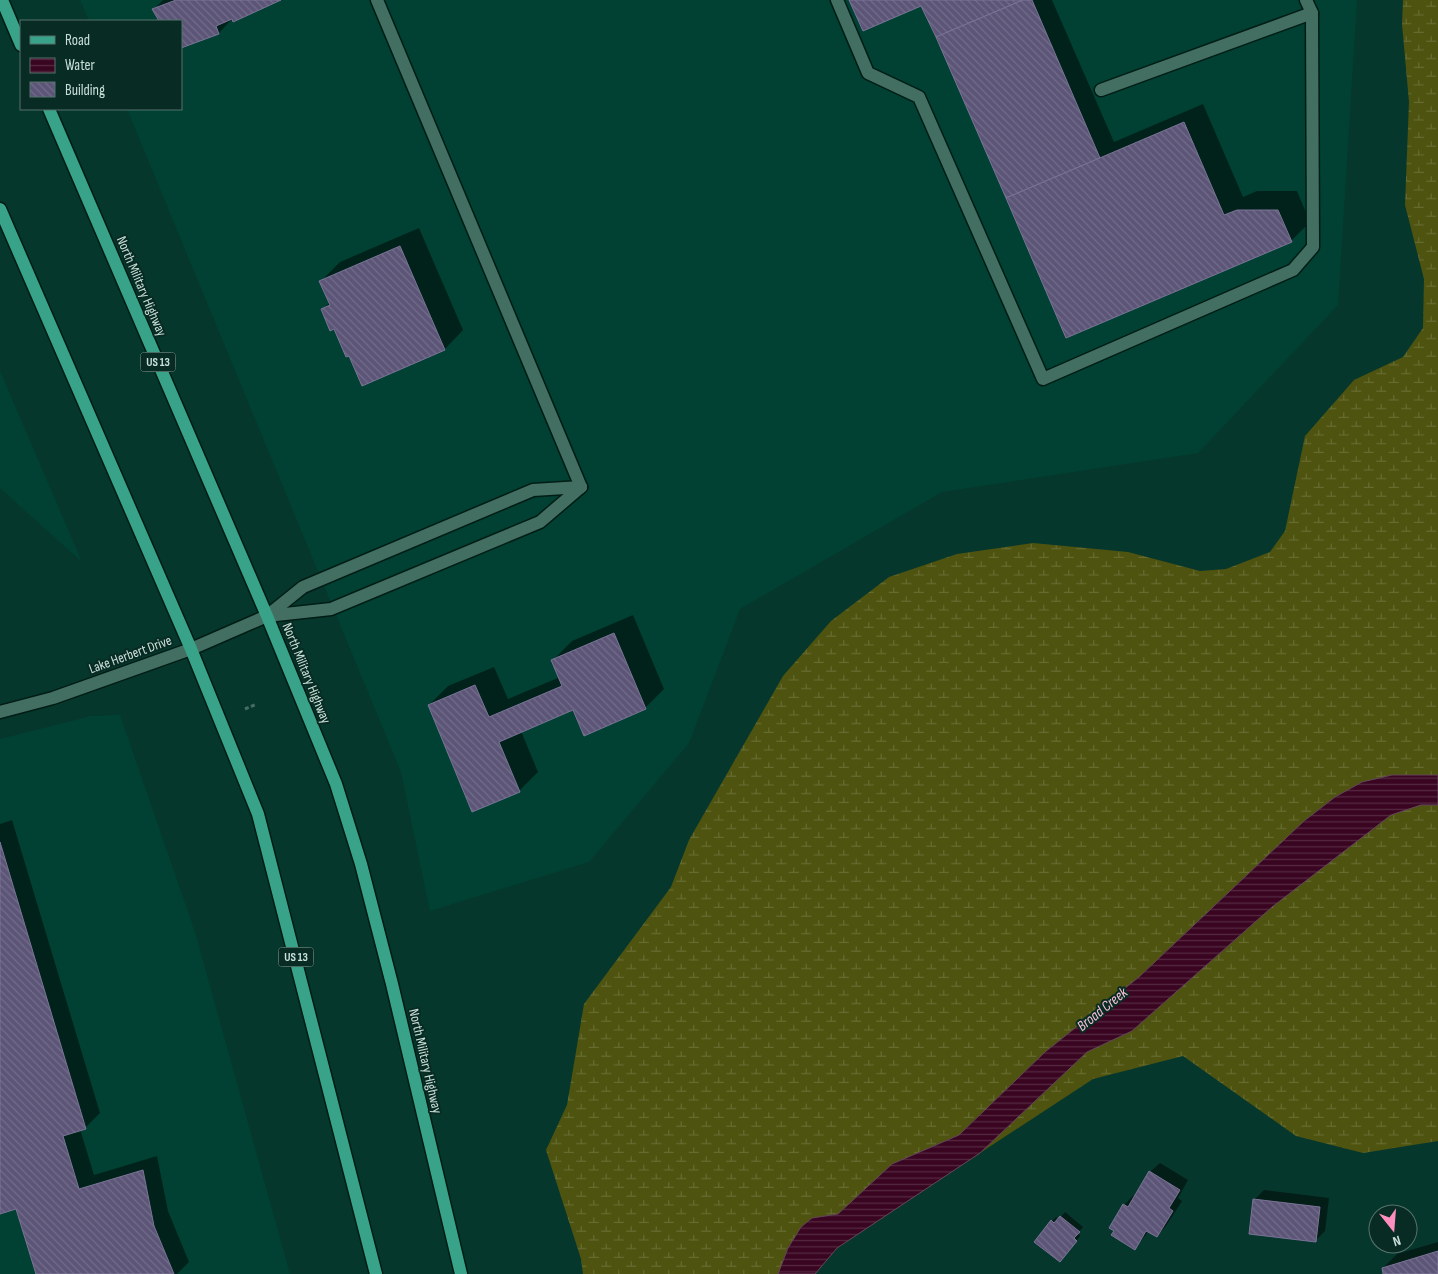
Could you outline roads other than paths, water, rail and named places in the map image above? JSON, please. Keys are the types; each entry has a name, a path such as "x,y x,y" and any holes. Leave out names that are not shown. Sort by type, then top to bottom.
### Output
{"main road":[{"path":"2,0 20,43"},
{"name":"North Military Highway","path":"49,110 267,616 336,784 361,864 392,984 461,1274"},
{"name":"US 13","path":"0,209 191,649 258,814 376,1274"}],"street":[{"path":"377,0 581,487"},
{"path":"837,0 868,73 919,97 1043,379 1293,270 1304,260 1313,247 1312,13 1306,0"},
{"path":"1101,90 1312,13"},
{"path":"267,616 303,587 533,490 581,487"},
{"path":"267,616 331,609 540,522 581,487"},
{"name":"Lake Herbert Drive","path":"0,712 53,698 191,649 267,616"}],"water":[{"name":"Broad Creek","path":"1392,775 1438,775 1438,805 1421,805 1391,815 1272,907 1132,1031 1087,1052 980,1153 837,1248 815,1274 778,1274 788,1248 801,1227 812,1218 838,1214 892,1164 959,1135 1045,1052 1139,977 1304,821 1335,797 1362,782"}]}
